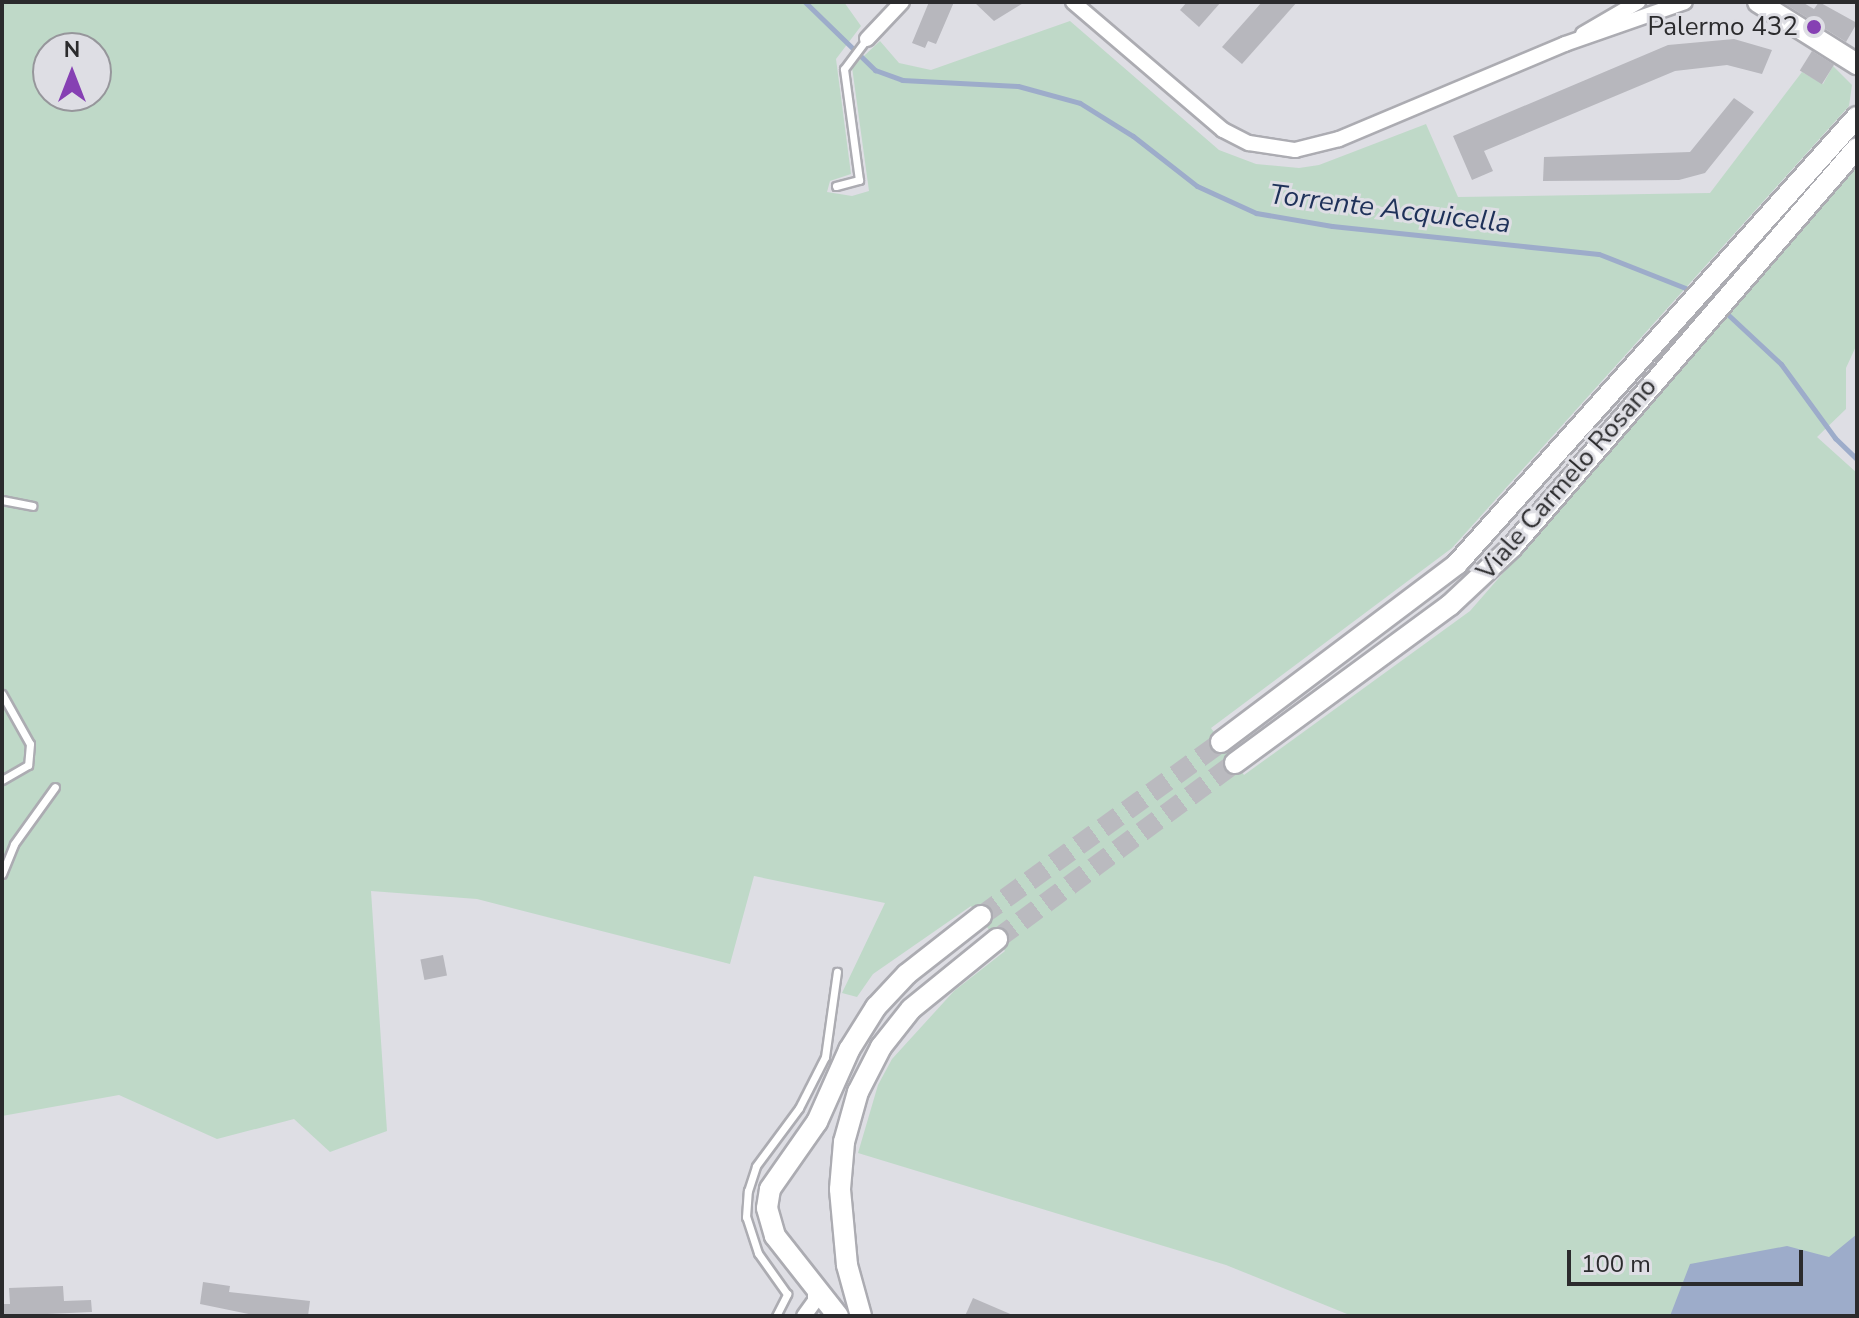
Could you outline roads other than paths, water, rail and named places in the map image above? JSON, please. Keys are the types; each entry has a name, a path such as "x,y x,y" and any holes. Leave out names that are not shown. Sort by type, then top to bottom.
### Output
{"main road":[{"path":"1758,2 1857,64"},
{"path":"1691,322 1734,273 1857,117"},
{"path":"1734,273 1857,148"},
{"name":"Viale Carmelo Rosano","path":"1221,742 1457,564 1691,322"},
{"name":"Viale Carmelo Rosano","path":"1235,763 1473,586 1512,547 1691,322"},
{"path":"838,1316 775,1236 767,1208 770,1189 817,1122 849,1050 876,1007 907,974 981,916"},
{"path":"861,1316 847,1265 840,1189 844,1142 858,1092 881,1047 911,1009 997,939"}],"street":[{"path":"863,44 902,2"},
{"path":"1073,2 1223,130 1275,149 1317,147 1565,44 1685,2"},
{"path":"1565,44 1638,2"},
{"path":"1592,28 1651,2"},
{"path":"1627,24 1669,2"},
{"path":"804,1316 815,1301 815,1284"}],"lane":[{"path":"836,186 859,180 844,82 850,56 863,44"},
{"path":"2,500 32,506"},
{"path":"2,694 30,744 28,765 2,780"},
{"path":"2,874 14,844 55,787"},
{"path":"776,1316 787,1294 758,1253 746,1217 748,1191 756,1166 799,1108 825,1057 837,972"}],"water":[{"path":"1857,1234 1857,1316 1670,1316 1690,1264 1787,1246 1829,1257"}],"waterway":[{"name":"Torrente Acquicella","path":"805,2 875,70 902,80 1018,86 1080,103 1133,136 1197,186 1256,213 1332,226 1599,254 1693,291"},
{"name":"Torrente Acquicella","path":"1722,309 1781,364 1835,438 1857,459"}],"tunnel":[{"path":"981,916 1221,742"},
{"path":"997,939 1235,763"}],"place":[{"name":"Palermo 432","path":"1814,27"}]}
